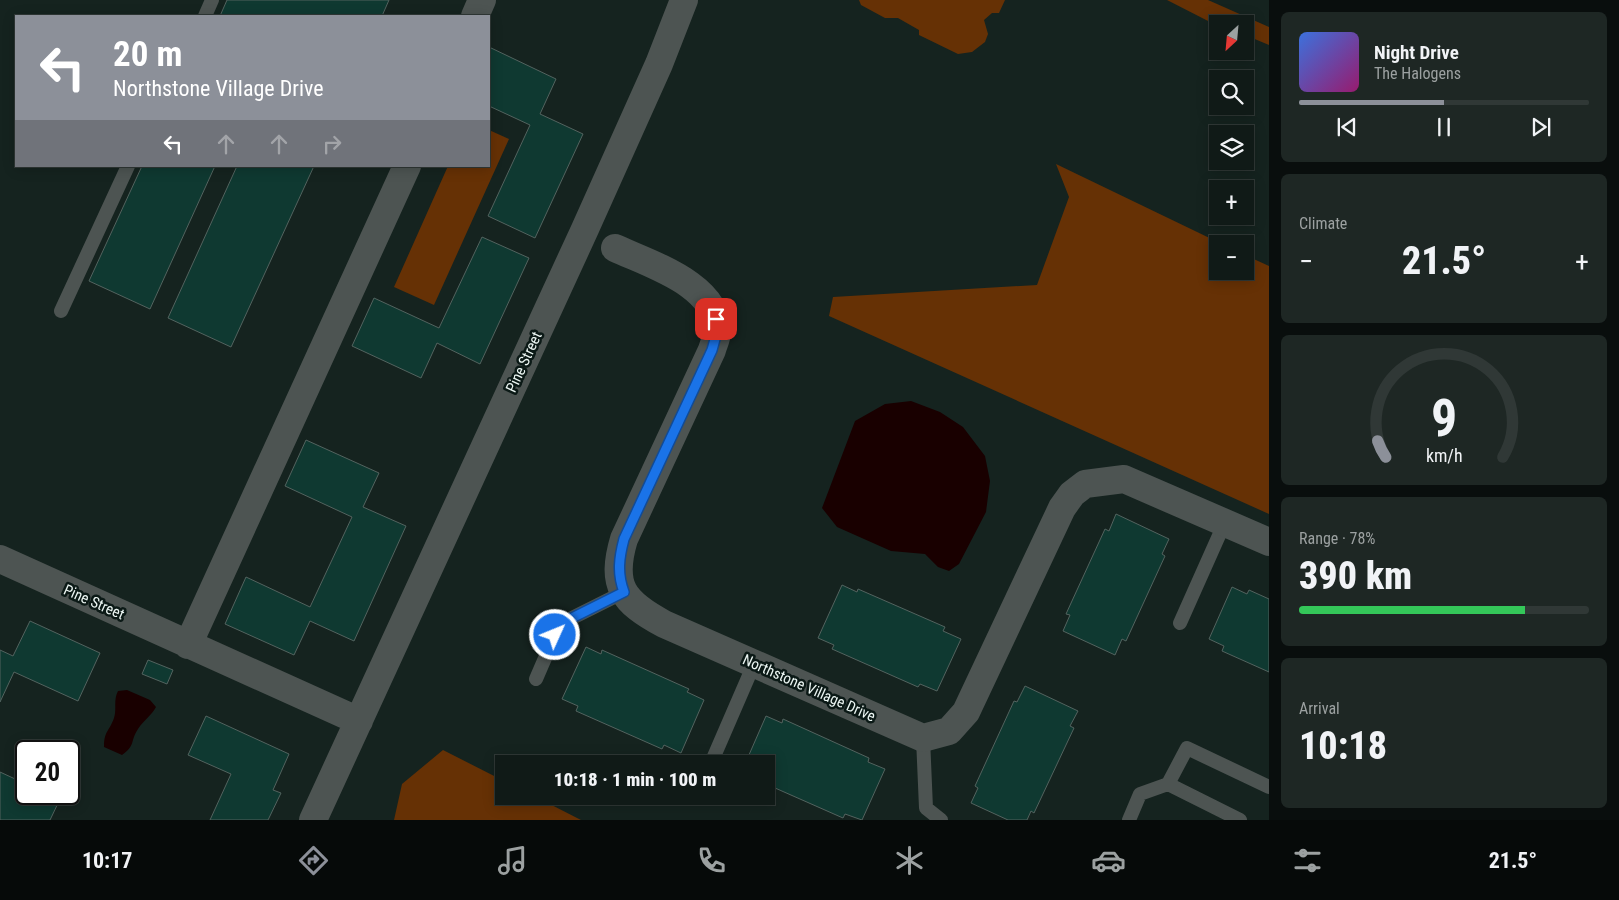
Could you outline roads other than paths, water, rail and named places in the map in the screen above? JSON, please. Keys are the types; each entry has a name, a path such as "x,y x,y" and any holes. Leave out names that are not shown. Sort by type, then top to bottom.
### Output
{"street":[{"path":"475,15 482,0"},
{"name":"Pine Street","path":"313,820 659,64 684,0"},
{"path":"188,645 407,167"},
{"name":"Northstone Village Drive","path":"615,248 694,287 710,304 716,319 717,332 712,350 624,539 618,560 620,580 627,599 641,612 664,624 923,738"},
{"path":"923,738 949,731 966,712 1060,512 1072,494 1085,484 1124,479 1269,542"},
{"name":"Pine Street","path":"0,559 359,721"}],"lane":[{"path":"205,15 212,0"},
{"path":"61,311 128,167"},
{"path":"1180,623 1225,522"},
{"path":"536,679 555,635 570,619 624,592"},
{"path":"715,755 754,664"},
{"path":"923,738 926,808 941,820"},
{"path":"1129,820 1140,794 1168,784 1187,748 1269,786"},
{"path":"1168,784 1240,820"}]}
